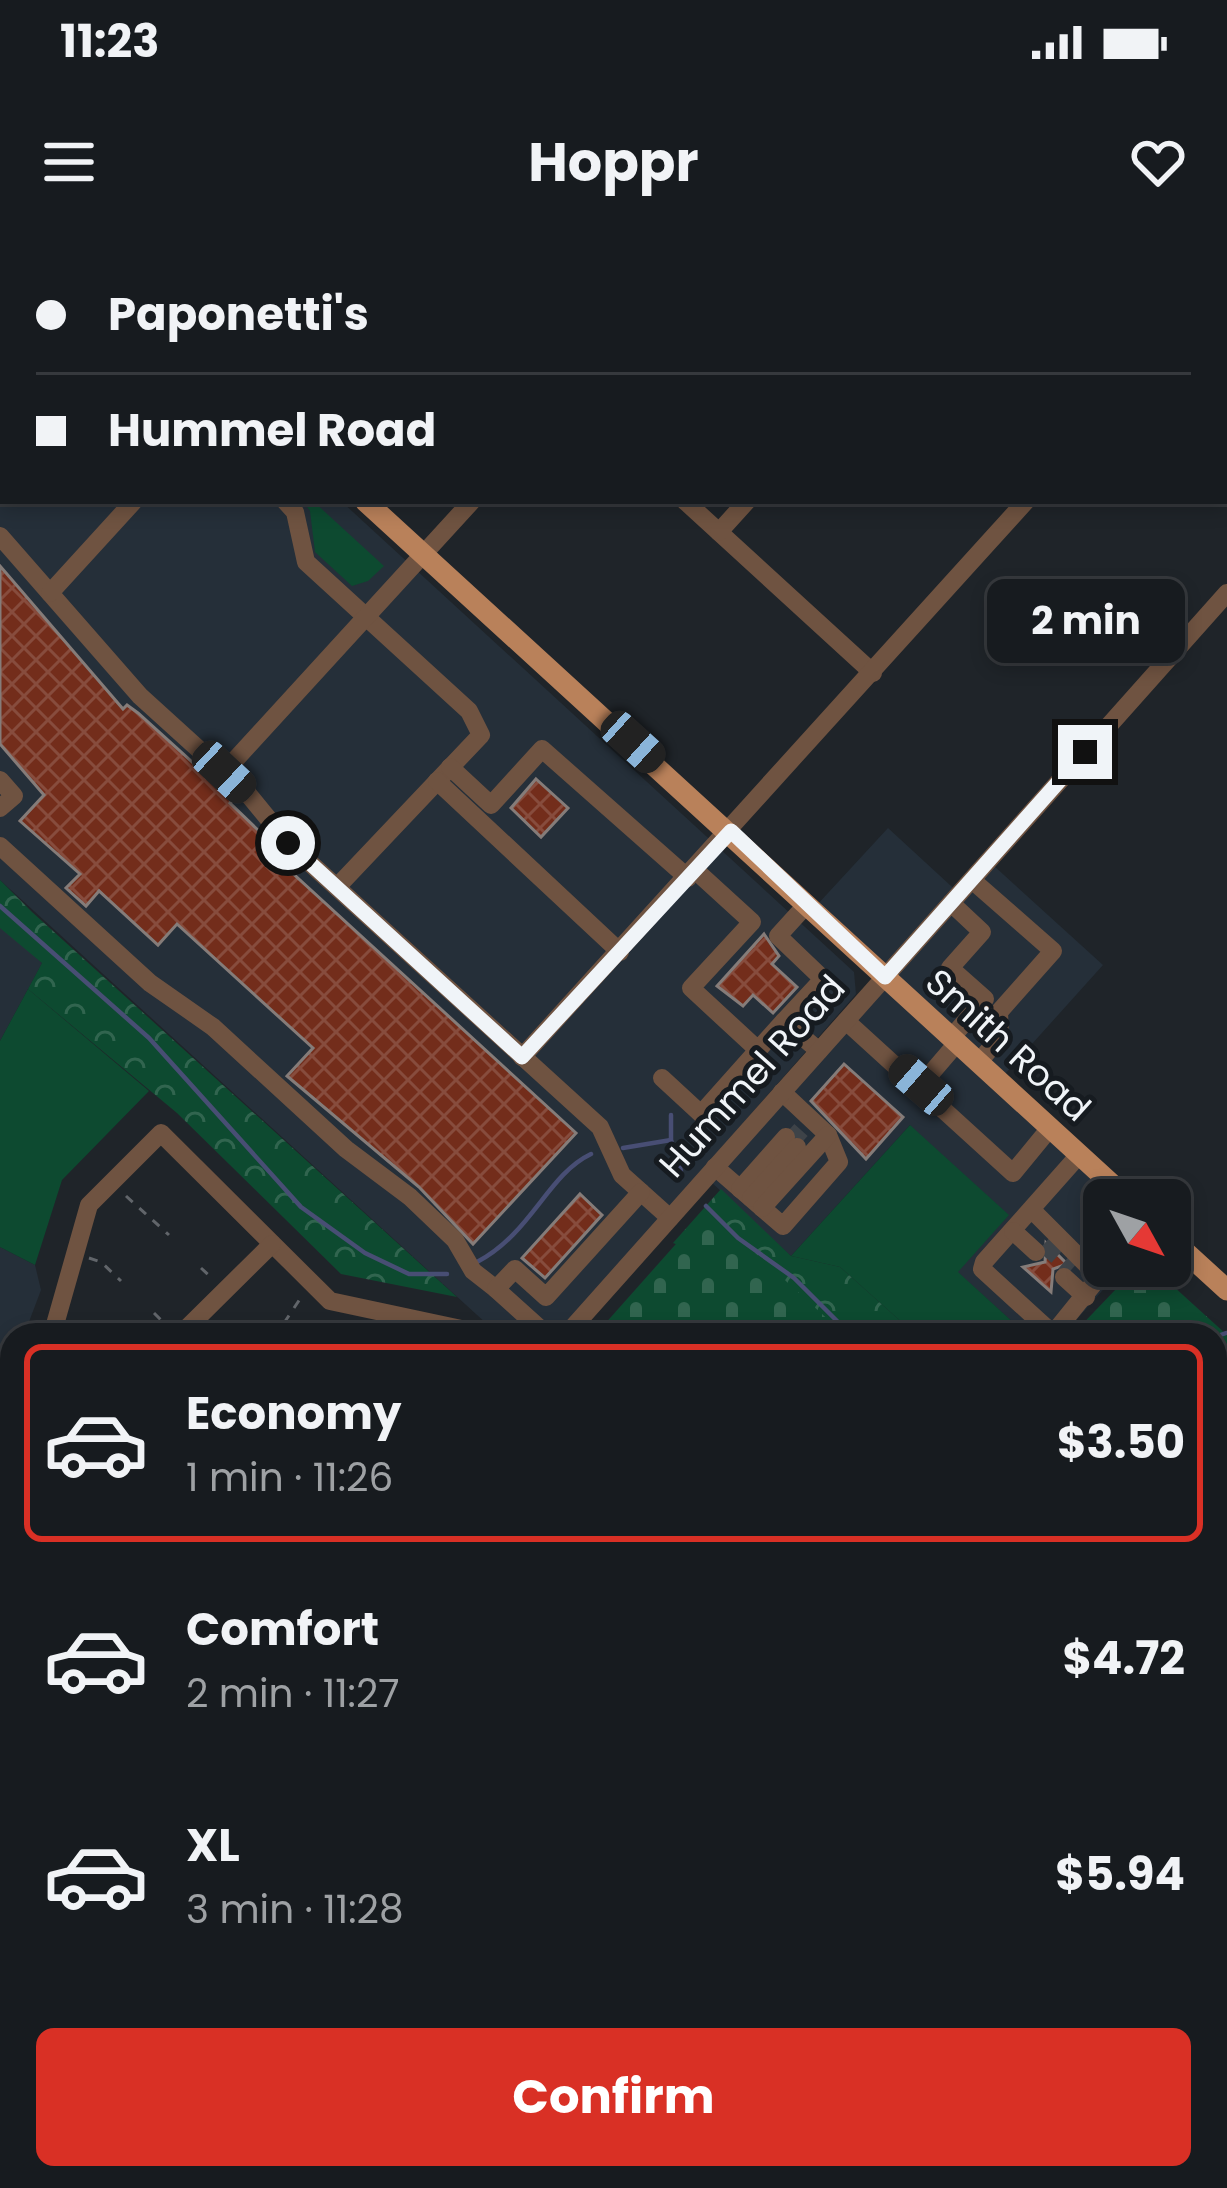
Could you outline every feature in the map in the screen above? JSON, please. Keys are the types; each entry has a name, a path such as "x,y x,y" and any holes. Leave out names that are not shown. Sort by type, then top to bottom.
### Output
{"main road":[{"name":"Smith Road","path":"368,504 731,831 1106,1179"},
{"path":"1191,1257 1227,1290"}],"street":[{"path":"50,593 131,504"},
{"path":"288,504 295,512 305,562 474,718 481,735 337,887"},
{"path":"224,772 469,504"},
{"path":"689,504 873,673"},
{"path":"719,532 744,504"},
{"path":"522,1057 1023,504"},
{"path":"0,536 140,696 224,772 337,887 599,1127 618,1170 670,1218"},
{"name":"Hummel Road","path":"577,1323 1227,592"},
{"path":"444,774 491,805 542,749 752,922 691,988 758,1050"},
{"path":"444,774 620,952"},
{"path":"0,780 14,796 0,808"},
{"path":"0,846 150,983 213,1027 346,1149 410,1197 455,1240 472,1271 534,1323"},
{"path":"921,1085 954,1040 1053,951 971,880"},
{"path":"951,903 982,932 950,968 992,1005 1000,1037 978,1063"},
{"path":"662,1078 701,1114 823,979 778,936 807,904"},
{"path":"784,1021 819,1051"},
{"path":"846,1021 1013,1173 1050,1128"},
{"path":"715,1168 783,1226 839,1162 806,1133 782,1092"},
{"path":"62,1323 89,1205 161,1133 330,1301 433,1323"},
{"path":"751,1198 806,1133"},
{"path":"1036,1323 984,1276 984,1262 1079,1155"},
{"path":"496,1289 515,1269 546,1297 641,1192"},
{"path":"1022,1222 1040,1248"},
{"path":"1022,1222 1093,1265 1099,1276 1062,1323"},
{"path":"192,1323 272,1244"},
{"path":"1068,1273 1090,1293"}],"path":[{"path":"112,1182 169,1235"},
{"path":"96,1260 121,1281"},
{"path":"201,1268 209,1275"},
{"path":"284,1323 298,1300"},
{"path":"154,1313 163,1322"}],"shaded area":[{"path":"0,504 344,504 854,972 856,994 568,1323 486,1323 0,880"},
{"path":"888,828 963,897 993,865 1103,965 996,1084 1098,1179 1083,1179 1083,1287 1105,1287 1074,1323 1014,1323 957,1272 910,1125 791,1256 710,1181 893,977 816,906"},
{"path":"0,925 42,963 0,1041"},
{"path":"0,1247 35,1265 41,1290 29,1323 0,1323"}],"green space":[{"path":"305,504 316,504 384,566 368,581 352,586 315,552"},
{"path":"0,880 457,1297 341,1274 177,1113 28,989 42,963 0,928"},
{"path":"28,989 149,1091 62,1180 35,1265 0,1247 0,1041"},
{"path":"910,1125 1009,1215 958,1272 1014,1323 903,1323 840,1267 791,1256"},
{"path":"721,1189 791,1256 840,1267 903,1323 801,1323 735,1266 673,1243"},
{"path":"707,1209 832,1323 606,1323"},
{"path":"1118,1287 1174,1287 1214,1323 1083,1323"}],"building":[{"path":"0,566 123,709 127,705 138,713 233,799 230,803 261,833 264,847 576,1133 473,1244 419,1187 287,1076 313,1048 177,924 158,945 99,891 86,906 66,888 80,874 20,821 44,795 0,744"},
{"path":"536,779 568,808 541,837 511,808"},
{"path":"764,934 779,956 772,964 797,987 773,1013 753,995 743,1006 717,986"},
{"path":"844,1064 903,1117 866,1159 811,1101"},
{"path":"580,1194 602,1215 545,1278 522,1258"},
{"path":"1046,1243 1067,1264 1053,1269 1051,1292 1023,1267 1045,1262"}],"waterway":[{"path":"0,906 149,1038 301,1207 365,1253 409,1274 447,1274"},
{"path":"671,1115 671,1139"},
{"path":"623,1148 671,1140 681,1171"},
{"path":"477,1262 512,1236 562,1176 591,1154"},
{"path":"706,1206 738,1238 794,1278 839,1323"}],"tunnel":[{"path":"791,1141 801,1130"},
{"path":"1044,1244 1072,1269"}],"route":[{"path":"288,843 522,1057 731,831 885,977 1085,752"}]}
